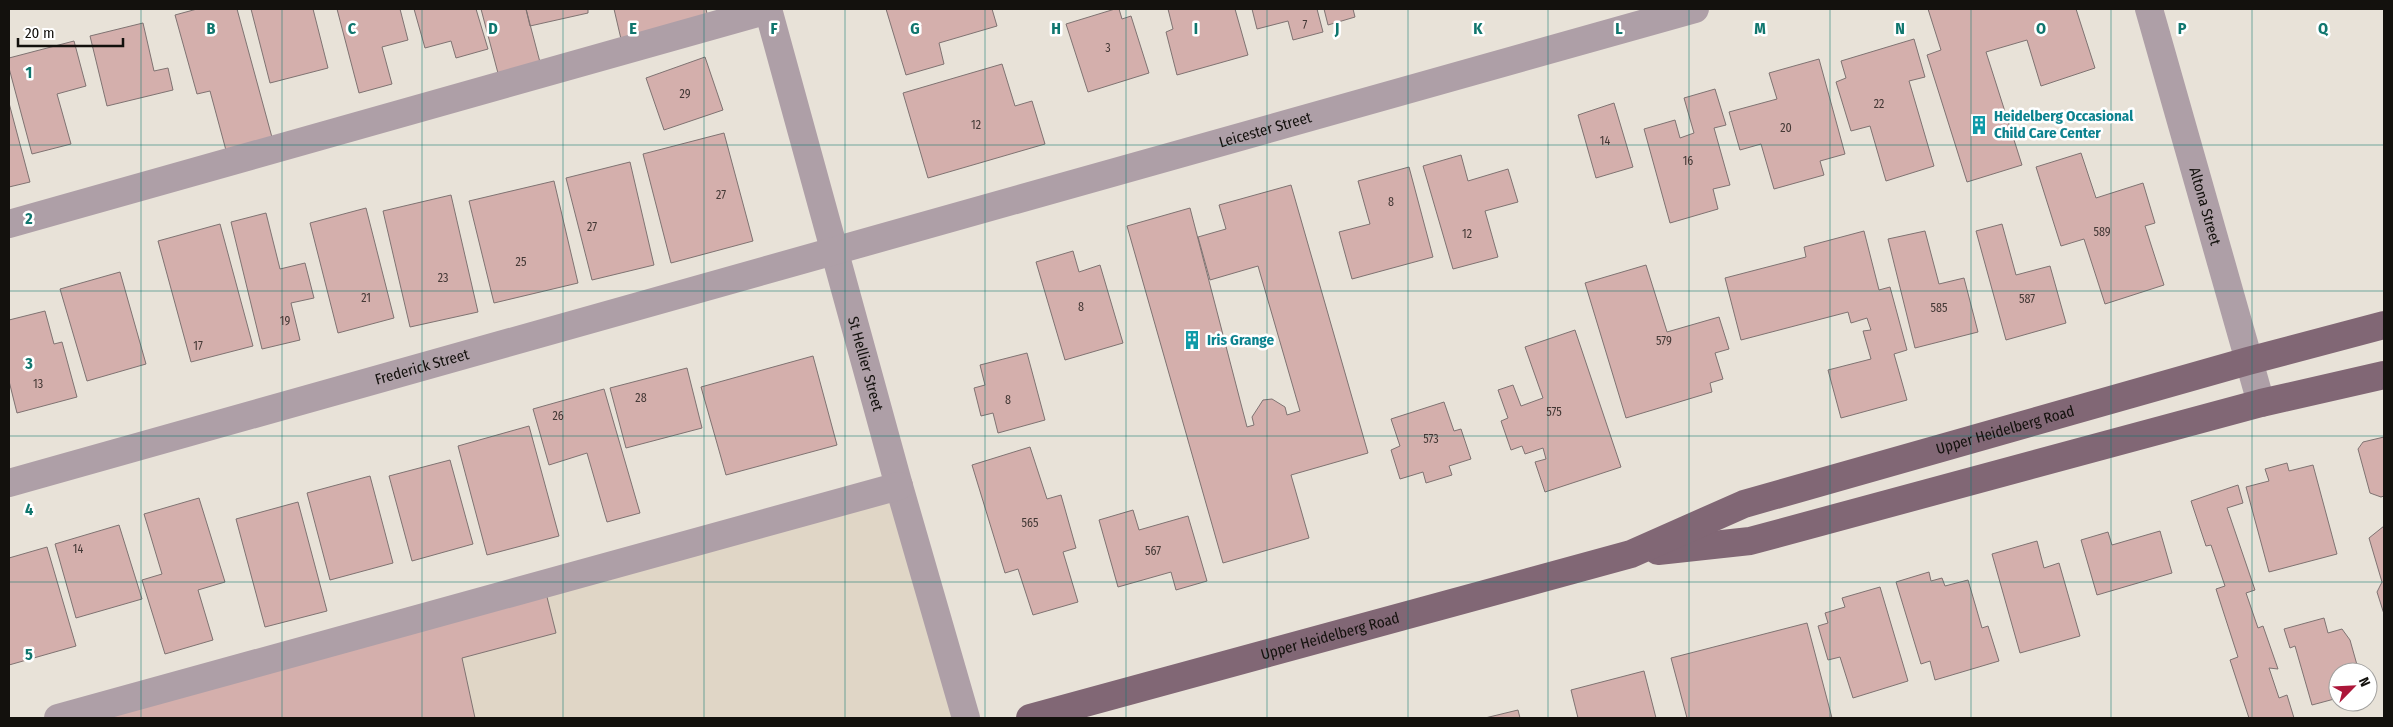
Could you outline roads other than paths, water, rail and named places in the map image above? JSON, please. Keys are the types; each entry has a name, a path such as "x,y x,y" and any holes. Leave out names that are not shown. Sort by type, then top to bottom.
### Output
{"main road":[{"name":"Upper Heidelberg Road","path":"1030,718 1631,554 1744,504 2248,361 2384,325"},
{"name":"Upper Heidelberg Road","path":"1631,554 1750,541 2260,404 2384,375"}],"street":[{"name":"St Hellier Street","path":"768,9 899,486 966,718"},
{"path":"9,224 768,9"},
{"name":"Leicester Street","path":"835,251 1695,9"},
{"name":"Altona Street","path":"2149,9 2260,404"},
{"name":"Frederick Street","path":"9,483 835,251"},
{"path":"58,718 899,486"}],"place":[{"name":"Heidelberg Occasional Child Care Center","path":"1979,125"},
{"name":"Iris Grange","path":"1192,340"}]}
